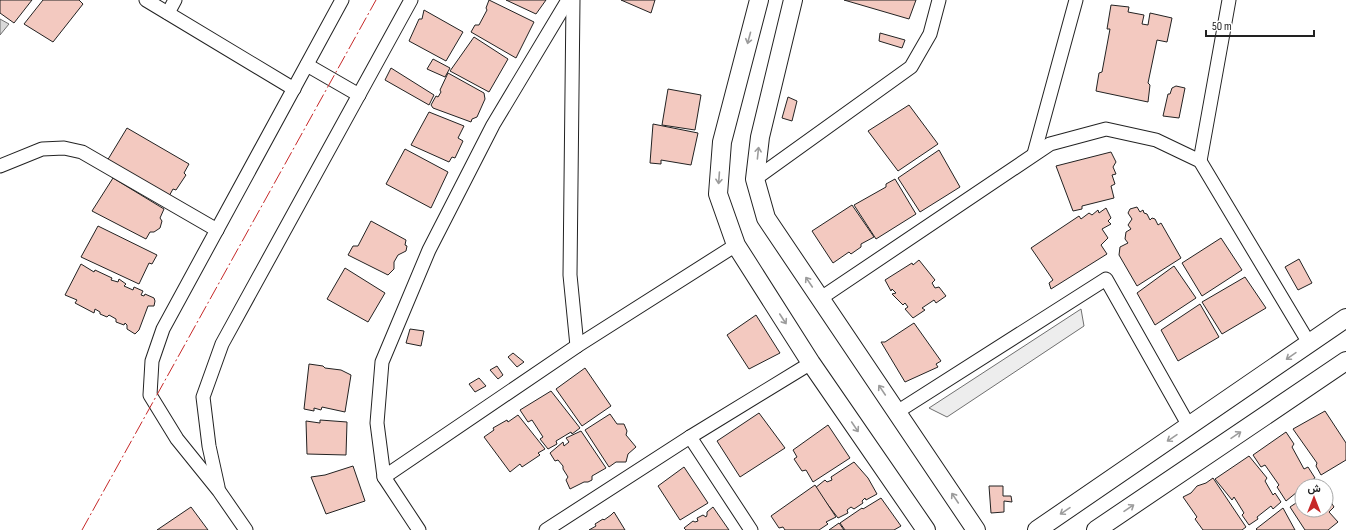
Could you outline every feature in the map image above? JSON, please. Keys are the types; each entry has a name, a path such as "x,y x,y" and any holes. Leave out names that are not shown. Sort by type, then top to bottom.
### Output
{"street":[{"path":"146,0 294,89"},
{"path":"168,13 175,0"},
{"path":"246,530 219,491 177,439 150,395 152,362 163,329 342,0"},
{"path":"219,491 209,446 204,397 222,344 411,0"},
{"path":"419,530 384,477 377,423 382,362 429,250 493,125 568,0"},
{"path":"573,0 570,275 577,346"},
{"path":"759,0 722,142 718,194 736,245 811,363 926,530"},
{"path":"793,0 760,138 756,179 766,218 976,530"},
{"path":"756,179 911,67 930,34 939,0"},
{"path":"1034,154 1076,0"},
{"path":"1200,161 1230,0"},
{"path":"307,65 359,95"},
{"path":"821,298 1050,144 1106,129 1156,140 1200,161 1309,344"},
{"path":"0,166 42,149 64,148 82,152 217,230"},
{"path":"384,477 577,346 736,245"},
{"path":"897,412 1106,279 1189,426"},
{"path":"1037,530 1346,318"},
{"path":"1096,530 1346,361"},
{"path":"546,530 811,363"},
{"path":"690,438 751,530"}],"shaded area":[{"path":"0,19 9,24 0,35"},
{"path":"1081,309 1084,326 947,417 929,408"}],"building":[{"path":"0,0 32,0 14,23 0,13"},
{"path":"43,0 79,0 83,4 53,42 24,24"},
{"path":"489,0 534,22 516,58 471,32 475,25 479,25 487,10 486,8"},
{"path":"506,0 546,0 536,14"},
{"path":"621,0 655,0 651,13"},
{"path":"844,0 916,0 909,19"},
{"path":"1111,5 1129,7 1128,12 1144,15 1142,24 1148,25 1150,13 1172,18 1167,42 1157,40 1148,83 1150,85 1148,102 1096,91 1099,73 1102,72 1110,29 1107,29"},
{"path":"424,10 463,32 446,61 409,41 419,19 422,19"},
{"path":"880,33 905,40 902,48 879,41"},
{"path":"474,37 508,59 489,92 450,71"},
{"path":"433,59 450,68 445,77 427,69"},
{"path":"391,68 434,95 429,105 385,80"},
{"path":"448,73 484,93 485,99 477,117 472,119 471,122 433,108 431,105 436,96 438,97 441,92 440,90"},
{"path":"1176,86 1185,88 1179,118 1163,116 1168,94 1170,94 1172,88"},
{"path":"668,89 701,95 695,130 662,125"},
{"path":"788,97 797,101 792,121 782,118"},
{"path":"909,105 938,144 898,171 868,131"},
{"path":"429,112 464,126 458,138 463,141 455,158 452,157 449,162 411,145"},
{"path":"653,124 698,133 691,165 661,160 661,164 650,163"},
{"path":"127,128 189,164 184,173 186,175 176,190 173,189 168,198 107,161"},
{"path":"405,149 448,172 431,208 386,184"},
{"path":"939,150 960,187 920,212 898,178"},
{"path":"1111,152 1116,162 1113,167 1116,174 1112,175 1115,184 1111,186 1114,198 1082,206 1082,209 1073,211 1056,166"},
{"path":"113,178 164,209 160,218 162,221 160,228 154,232 150,232 146,239 92,211"},
{"path":"895,179 916,214 876,239 854,205 886,187 886,184"},
{"path":"852,205 874,237 861,244 861,247 851,254 849,252 833,263 812,231"},
{"path":"1137,207 1140,212 1143,210 1144,213 1147,214 1150,220 1152,218 1155,219 1158,225 1161,223 1181,258 1137,286 1119,255 1120,247 1128,243 1125,239 1126,232 1131,229 1128,225 1132,219 1128,213 1130,209"},
{"path":"1106,208 1111,218 1108,221 1111,224 1102,229 1108,238 1101,245 1107,254 1051,289 1049,283 1053,280 1031,248 1079,216 1081,219 1089,213 1092,215 1098,210 1099,213"},
{"path":"371,221 406,240 406,251 398,255 394,262 394,269 388,275 348,255 353,246 358,246"},
{"path":"98,226 157,255 152,264 149,263 139,284 81,257"},
{"path":"1221,238 1242,270 1202,296 1182,263"},
{"path":"1299,259 1312,283 1298,290 1285,267"},
{"path":"919,260 935,280 932,283 935,288 939,287 946,296 936,303 934,300 922,308 925,310 913,318 905,309 908,307 905,303 903,305 892,294 896,293 892,289 891,291 885,280 912,263 913,265"},
{"path":"81,264 94,272 95,270 112,278 111,280 118,282 119,279 126,284 124,286 133,290 134,287 143,291 141,295 144,296 145,294 154,298 154,306 148,306 139,330 135,334 127,329 127,325 125,323 124,325 116,322 116,319 109,315 107,317 100,314 100,312 95,309 94,313 75,303 77,300 65,295"},
{"path":"1174,266 1196,298 1155,325 1137,293"},
{"path":"345,268 385,293 368,322 327,299"},
{"path":"1245,277 1266,308 1222,334 1202,302"},
{"path":"1200,304 1219,337 1178,361 1161,330"},
{"path":"756,315 780,353 749,369 727,335"},
{"path":"914,323 941,361 936,364 938,367 905,382 881,342 885,342"},
{"path":"410,329 424,331 421,346 406,343"},
{"path":"513,353 524,362 517,367 508,357"},
{"path":"309,364 341,370 351,375 345,412 322,407 321,410 314,408 314,411 304,409"},
{"path":"497,366 503,375 498,379 490,370"},
{"path":"585,368 611,406 582,426 556,389"},
{"path":"479,378 486,386 475,392 469,384"},
{"path":"551,391 580,428 572,434 571,432 556,441 557,444 548,449 540,439 543,437 532,420 528,422 520,410"},
{"path":"1325,411 1346,443 1346,460 1321,475 1316,466 1317,463 1293,429"},
{"path":"759,413 785,448 740,477 717,441"},
{"path":"610,414 617,424 624,424 627,431 626,435 636,447 628,454 626,462 616,462 609,467 585,430"},
{"path":"518,415 545,449 538,453 540,455 522,467 520,464 510,472 484,437 494,430 493,428 507,420 508,422"},
{"path":"320,420 347,422 346,455 307,454 306,421 320,423"},
{"path":"828,425 850,458 813,482 806,470 802,471 794,459 797,457 793,450"},
{"path":"581,431 606,468 592,476 592,480 570,489 566,480 568,477 563,469 563,466 558,460 555,461 550,453 563,442 564,446 569,442 566,438"},
{"path":"1286,432 1294,444 1292,447 1304,469 1308,467 1315,478 1294,478 1294,494 1286,501 1277,487 1279,485 1265,465 1261,467 1253,455"},
{"path":"1249,456 1267,478 1265,481 1273,495 1275,493 1281,502 1273,509 1271,506 1257,517 1258,519 1249,525 1242,515 1244,513 1234,497 1232,500 1215,479"},
{"path":"854,462 868,478 877,494 866,500 865,498 862,501 863,503 854,509 851,507 847,510 848,513 838,518 815,488 825,480 827,482 832,480 831,477"},
{"path":"353,466 365,501 326,514 311,477 325,475"},
{"path":"684,467 708,503 680,520 658,486"},
{"path":"1213,478 1246,527 1242,530 1203,530 1195,519 1197,517 1183,497 1191,493 1197,486 1206,483"},
{"path":"815,485 836,517 826,522 828,524 819,530 785,530 783,527 779,528 771,516"},
{"path":"989,486 1003,486 1003,496 1011,496 1012,502 1004,501 1004,512 991,513"},
{"path":"881,498 901,526 894,530 845,530 840,523 862,508 863,509"},
{"path":"1294,504 1294,513 1290,507"},
{"path":"191,507 208,530 157,530"},
{"path":"713,507 729,530 686,530 684,528 693,521 698,521 697,518 703,515 706,517 707,512"},
{"path":"1283,508 1295,530 1256,529"},
{"path":"614,512 625,530 589,530 596,526 595,524 603,519 604,520"},
{"path":"1297,518 1334,518 1338,522 1328,530 1305,530"},
{"path":"839,523 844,530 829,530"}],"power":[{"path":"82,530 376,0"}]}
